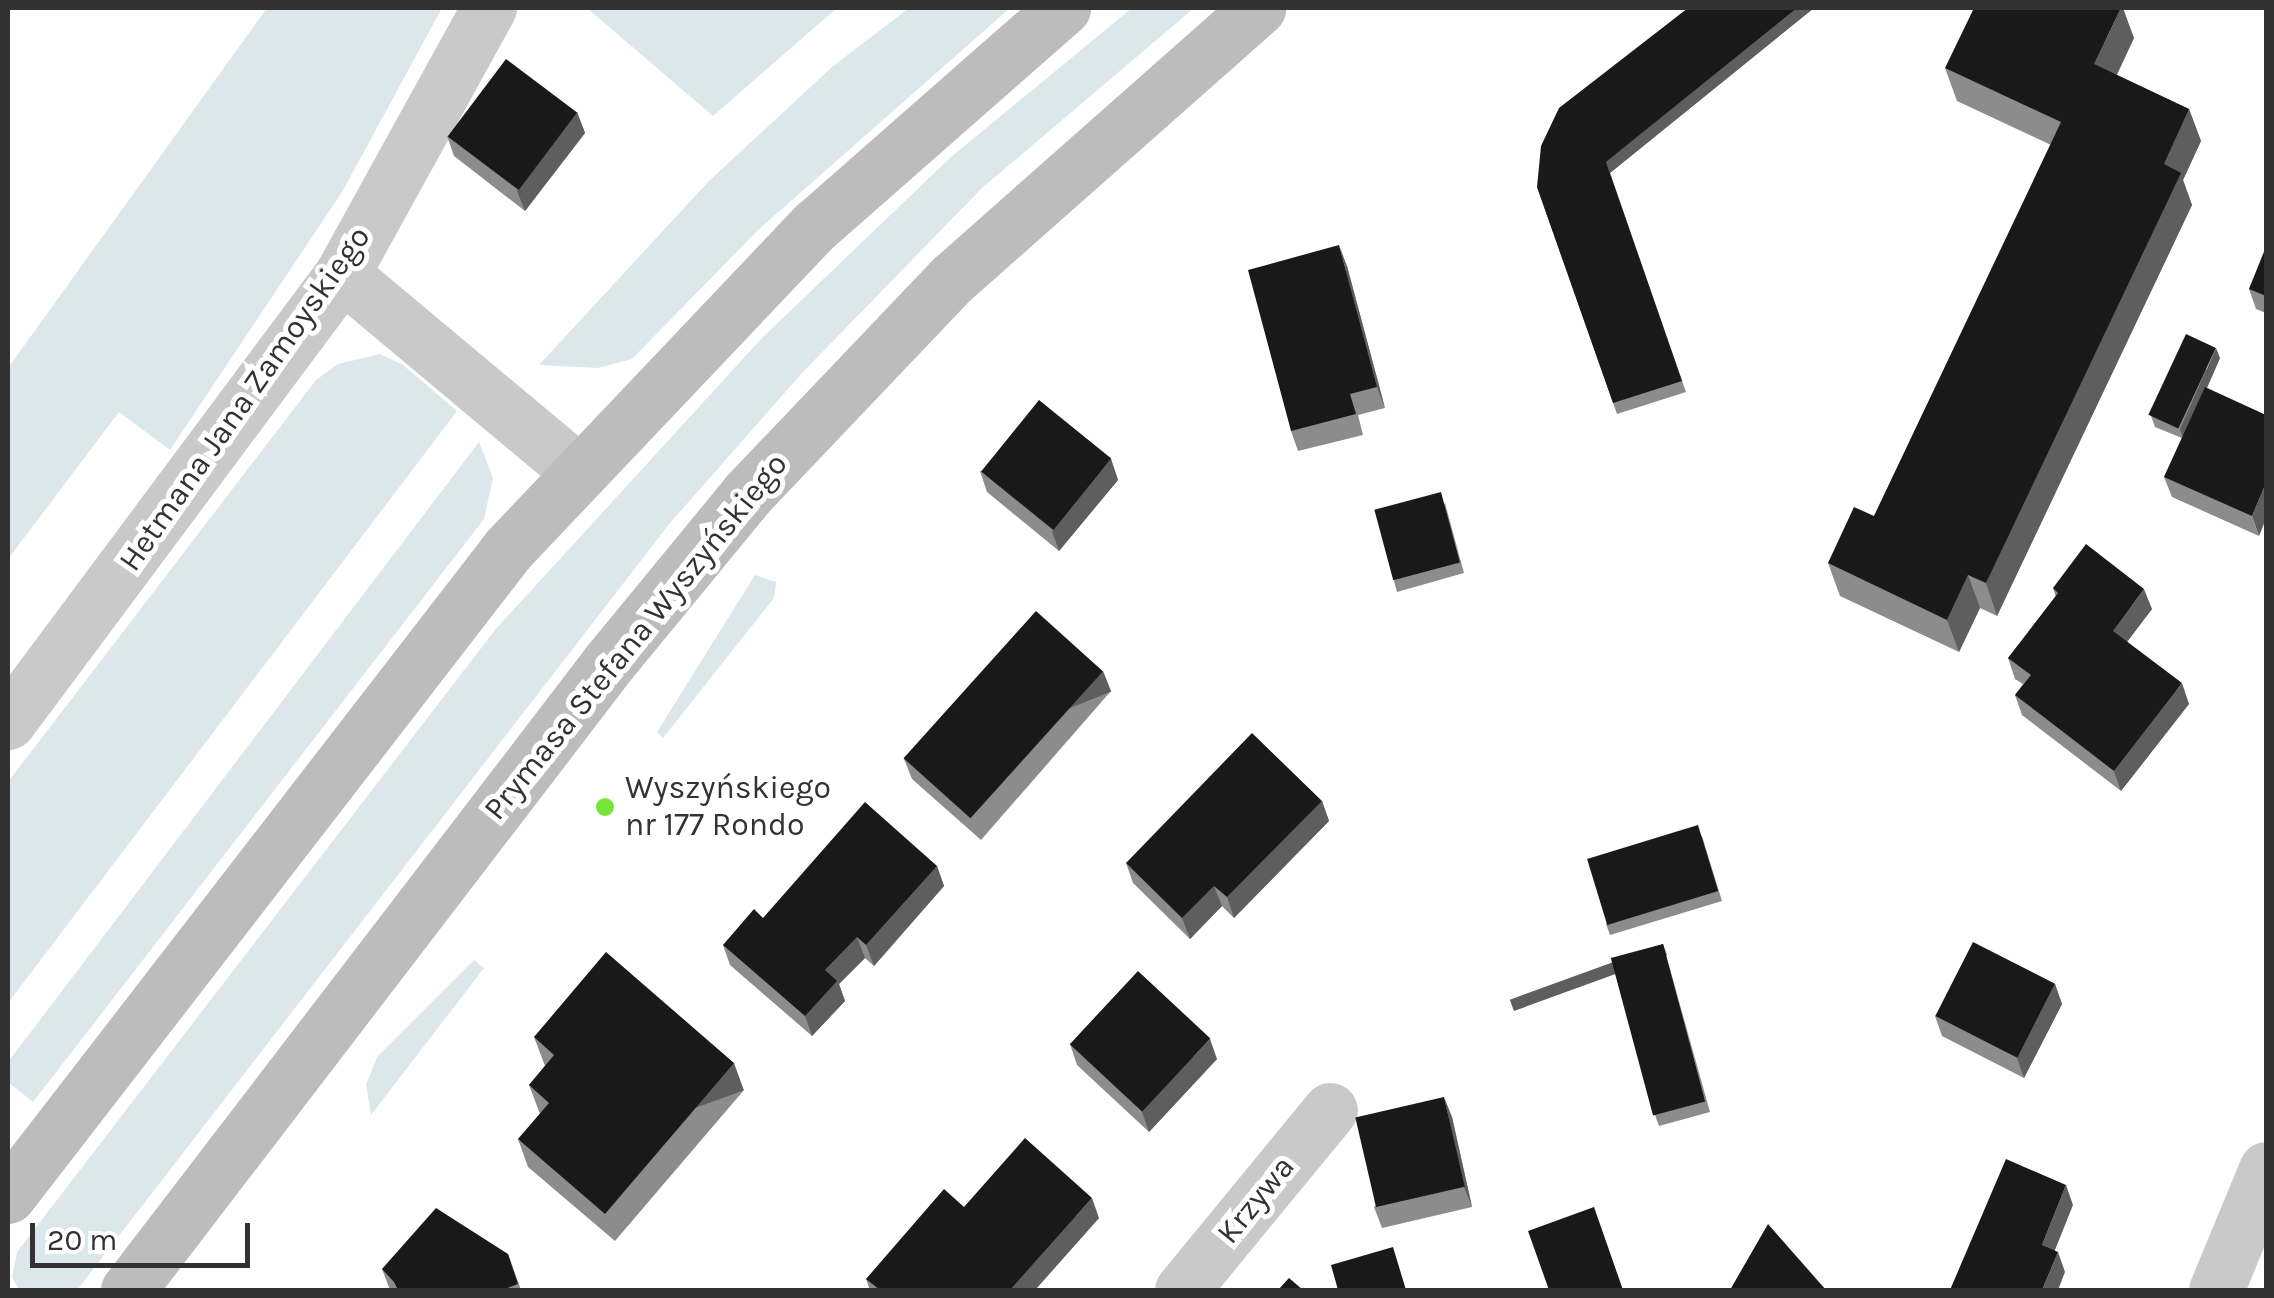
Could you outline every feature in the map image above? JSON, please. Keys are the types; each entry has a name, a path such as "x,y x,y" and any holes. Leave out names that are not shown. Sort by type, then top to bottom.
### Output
{"main road":[{"path":"8,1196 423,652 578,472 816,225 1063,8"},
{"name":"Prymasa Stefana Wyszyńskiego","path":"128,1290 736,507 952,279 1258,8"}],"street":[{"name":"Hetmana Jana Zamoyskiego","path":"8,722 342,274 489,8"},
{"path":"342,274 578,472"},
{"name":"Krzywa","path":"1182,1290 1330,1110"},
{"path":"2216,1290 2266,1169"}],"shaded area":[{"path":"267,8 442,8 342,192 170,450 119,412 8,559 8,368"},
{"path":"587,8 837,8 713,116"},
{"path":"909,8 1010,8 758,230 632,359 598,368 539,365 709,181 832,67"},
{"path":"1132,8 1194,8 982,188 802,373 670,523 77,1290 19,1290 12,1277 17,1252 495,630 762,338 951,157"},
{"path":"380,354 403,365 457,411 8,1003 8,782 316,380 338,364"},
{"path":"479,442 493,478 484,519 33,1102 8,1082 8,1062"},
{"path":"755,575 776,582 774,598 663,738 657,732"},
{"path":"474,960 484,968 371,1115 366,1085 377,1057"}],"building":[{"path":"1688,8 1797,8 1606,162 1682,381 1613,403 1537,187 1541,146 1559,108"},
{"path":"1974,8 2121,8 2094,64 2189,109 2164,164 2181,173 1986,583 1968,575 1947,620 1828,563 1854,507 1874,516 2061,122 1945,68"},
{"path":"506,59 577,113 519,190 448,136"},
{"path":"1339,245 1377,387 1350,394 1356,414 1291,431 1248,270"},
{"path":"2266,247 2266,296 2249,289"},
{"path":"2186,334 2216,348 2178,429 2148,415"},
{"path":"2205,387 2266,415 2266,483 2252,516 2164,477"},
{"path":"1039,400 1111,459 1053,530 981,471"},
{"path":"1441,492 1460,563 1393,580 1374,510"},
{"path":"2086,544 2144,589 2113,631 2182,683 2114,771 2015,695 2031,675 2008,658 2058,593 2053,588"},
{"path":"1036,611 1103,671 970,818 904,758"},
{"path":"1252,733 1322,801 1227,897 1214,886 1182,918 1126,863"},
{"path":"865,802 937,866 866,945 857,937 825,970 837,981 805,1016 723,945 754,909 763,918"},
{"path":"1698,825 1718,891 1607,925 1587,859"},
{"path":"1973,942 2055,984 2017,1058 1935,1016"},
{"path":"1663,944 1705,1101 1653,1115 1611,958"},
{"path":"606,952 734,1063 605,1214 518,1139 549,1103 529,1085 554,1055 534,1037"},
{"path":"1138,971 1210,1039 1142,1112 1070,1044"},
{"path":"1444,1097 1465,1187 1376,1207 1355,1117"},
{"path":"1025,1138 1092,1198 1010,1290 880,1290 866,1279 944,1189 964,1207"},
{"path":"2006,1159 2066,1185 2042,1245 2058,1252 2042,1290 1950,1290"},
{"path":"1594,1207 1623,1290 1549,1290 1528,1231"},
{"path":"436,1208 508,1254 518,1284 502,1290 398,1290 382,1269"},
{"path":"1768,1224 1826,1290 1730,1290"},
{"path":"1393,1247 1406,1290 1338,1290 1331,1265"},
{"path":"1289,1278 1303,1290 1278,1290"}],"place":[{"name":"Wyszyńskiego nr 177 Rondo","path":"605,807"}]}
